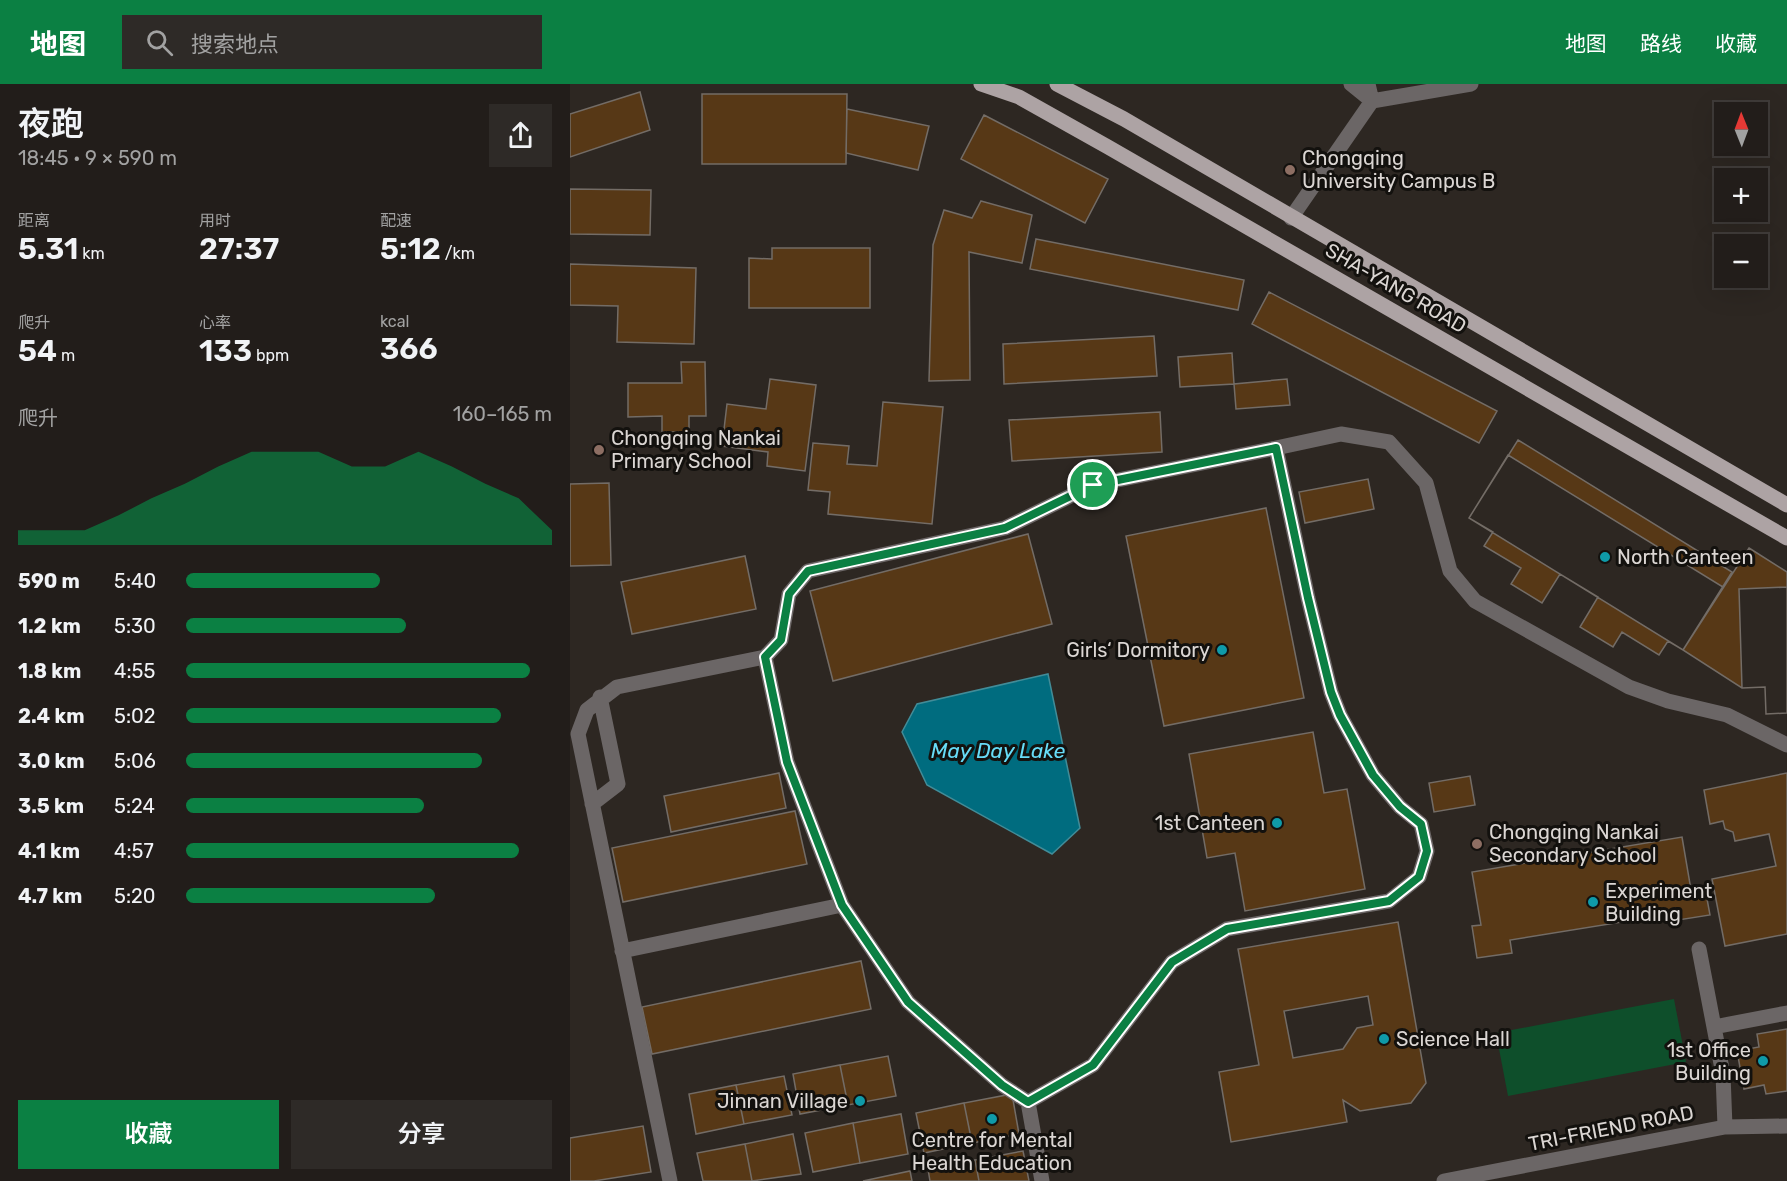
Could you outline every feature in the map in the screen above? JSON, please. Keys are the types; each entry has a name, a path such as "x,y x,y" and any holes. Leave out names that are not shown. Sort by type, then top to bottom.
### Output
{"main road":[{"name":"SHA-YANG ROAD","path":"981,84 1019,97 1108,147 1787,538"},
{"name":"SHA-YANG ROAD","path":"1057,84 1124,119 1787,505"}],"street":[{"path":"1351,84 1372,101"},
{"path":"1368,84 1372,101"},
{"path":"1292,218 1372,101 1471,84"},
{"path":"670,1181 578,734 587,710 600,697 617,687 765,657 781,640 789,594 808,571 1005,528 1093,485 1341,434 1389,441 1426,483 1450,571 1475,601 1629,687 1668,701 1727,715 1787,745"},
{"path":"1028,1102 1093,1065 1172,962 1227,929 1389,901 1419,877 1427,851 1421,824 1400,807 1373,775 1340,715 1331,692 1305,588 1276,448"},
{"path":"765,657 787,762 842,905 908,1002 1002,1085 1028,1102 1042,1181"},
{"path":"592,804 618,784 600,697"},
{"path":"622,951 842,905"},
{"path":"1699,949 1723,1074 1725,1127"},
{"path":"1714,1027 1787,1013"},
{"name":"TRI-FRIEND ROAD","path":"1444,1181 1725,1127 1787,1126"}],"green space":[{"path":"1674,999 1686,1062 1508,1096 1496,1033"}],"water":[{"name":"May Day Lake","path":"1048,674 1080,828 1052,854 927,785 902,732 917,704"}],"building":[{"path":"640,92 650,130 570,157 570,114"},
{"path":"702,94 847,94 846,164 702,164"},
{"path":"847,109 929,126 918,170 846,153"},
{"path":"984,115 1108,179 1085,223 961,159"},
{"path":"570,189 651,190 650,235 570,234"},
{"path":"981,201 1032,215 1022,263 969,252 970,380 929,381 933,245 944,210 972,218"},
{"path":"1036,239 1244,280 1238,310 1030,269"},
{"path":"772,248 870,248 870,308 749,308 749,258 772,259"},
{"path":"570,264 696,268 694,344 617,342 618,306 570,305"},
{"path":"1269,292 1497,411 1479,443 1252,324"},
{"path":"1154,336 1157,376 1004,384 1003,344"},
{"path":"1232,353 1234,384 1180,387 1178,357"},
{"path":"681,362 705,362 706,416 689,416 689,432 662,432 662,416 628,417 628,383 682,383"},
{"path":"770,379 816,385 805,471 767,466 768,452 722,446 727,404 766,409"},
{"path":"1287,379 1290,405 1236,409 1234,384"},
{"path":"883,402 943,407 932,524 828,514 830,492 808,490 813,443 849,446 847,464 877,466"},
{"path":"1160,412 1162,452 1012,461 1009,420"},
{"name":"North Canteen","path":"1518,440 1732,572 1683,650 1668,641 1659,655 1622,632 1613,647 1580,627 1598,597 1560,574 1542,603 1511,584 1521,568 1484,546 1493,532 1469,518"},
{"name":"North Canteen","path":"1508,455 1723,587 1683,650 1469,518"},
{"path":"1368,479 1374,509 1305,523 1299,492"},
{"path":"609,483 611,565 570,566 570,484"},
{"name":"Girls‘ Dormitory","path":"1266,508 1304,698 1164,726 1126,536"},
{"path":"1028,534 1052,624 833,681 810,591"},
{"path":"1749,548 1787,572 1787,713 1766,714 1765,687 1742,688 1683,650"},
{"path":"745,556 756,609 632,634 621,582"},
{"path":"1787,587 1787,713 1766,714 1765,687 1742,688 1739,589"},
{"name":"1st Canteen","path":"1313,732 1324,793 1347,789 1365,889 1245,911 1235,853 1207,858 1189,754"},
{"path":"779,773 786,808 671,832 664,796"},
{"path":"1787,773 1787,934 1725,946 1712,879 1776,866 1769,834 1735,841 1733,832 1725,829 1723,821 1710,824 1704,790"},
{"path":"1470,776 1475,805 1434,812 1429,783"},
{"path":"795,811 807,864 623,902 612,848"},
{"name":"Experiment Building","path":"1682,837 1691,890 1705,888 1710,915 1672,921 1671,914 1510,940 1512,953 1477,958 1472,926 1481,925 1472,872"},
{"name":"Science Hall","path":"1398,922 1426,1083 1411,1103 1360,1111 1343,1100 1347,1122 1231,1142 1219,1072 1259,1065 1238,949","holes":["1368,996 1373,1025 1357,1028 1343,1049 1293,1058 1284,1011"]},
{"path":"861,961 871,1009 652,1054 642,1007"},
{"name":"1st Office Building","path":"1787,1029 1787,1091 1766,1094 1764,1085 1744,1089 1737,1051 1759,1047 1757,1034"},
{"path":"888,1056 896,1096 848,1105 840,1065"},
{"path":"840,1065 848,1105 800,1114 793,1074"},
{"path":"784,1076 792,1115 744,1124 736,1085"},
{"path":"736,1085 744,1124 696,1134 689,1094"},
{"name":"Centre for Mental Health Education","path":"1012,1094 1019,1134 972,1143 964,1103"},
{"path":"964,1103 972,1143 924,1153 916,1113"},
{"path":"901,1114 908,1154 860,1163 853,1123"},
{"path":"853,1123 860,1163 813,1172 805,1133"},
{"path":"643,1126 651,1172 594,1181 570,1181 570,1138"},
{"path":"793,1134 801,1174 752,1181 745,1144"},
{"path":"745,1144 752,1181 703,1181 697,1153"},
{"path":"1023,1151 1029,1181 979,1181 975,1160"},
{"path":"975,1160 979,1181 930,1181 928,1169"},
{"path":"910,1171 912,1181 863,1181"}],"place":[{"name":"Chongqing University Campus B","path":"1290,170"},
{"name":"Chongqing Nankai Primary School","path":"599,450"},
{"name":"North Canteen","path":"1605,557"},
{"name":"Girls‘ Dormitory","path":"1222,650"},
{"name":"1st Canteen","path":"1277,823"},
{"name":"Chongqing Nankai Secondary School","path":"1477,844"},
{"name":"Experiment Building","path":"1593,902"},
{"name":"Science Hall","path":"1384,1039"},
{"name":"1st Office Building","path":"1763,1061"},
{"name":"Jinnan Village","path":"860,1101"},
{"name":"Centre for Mental Health Education","path":"992,1119"}],"route":[{"path":"1276,448 1298,556 1331,692 1340,715 1373,775 1400,807 1421,824 1427,851 1419,877 1389,901 1227,929 1172,962 1093,1065 1028,1102 1002,1085 908,1002 842,905 787,762 765,657 781,640 789,594 808,571 1005,528 1093,485 1276,448"}]}
